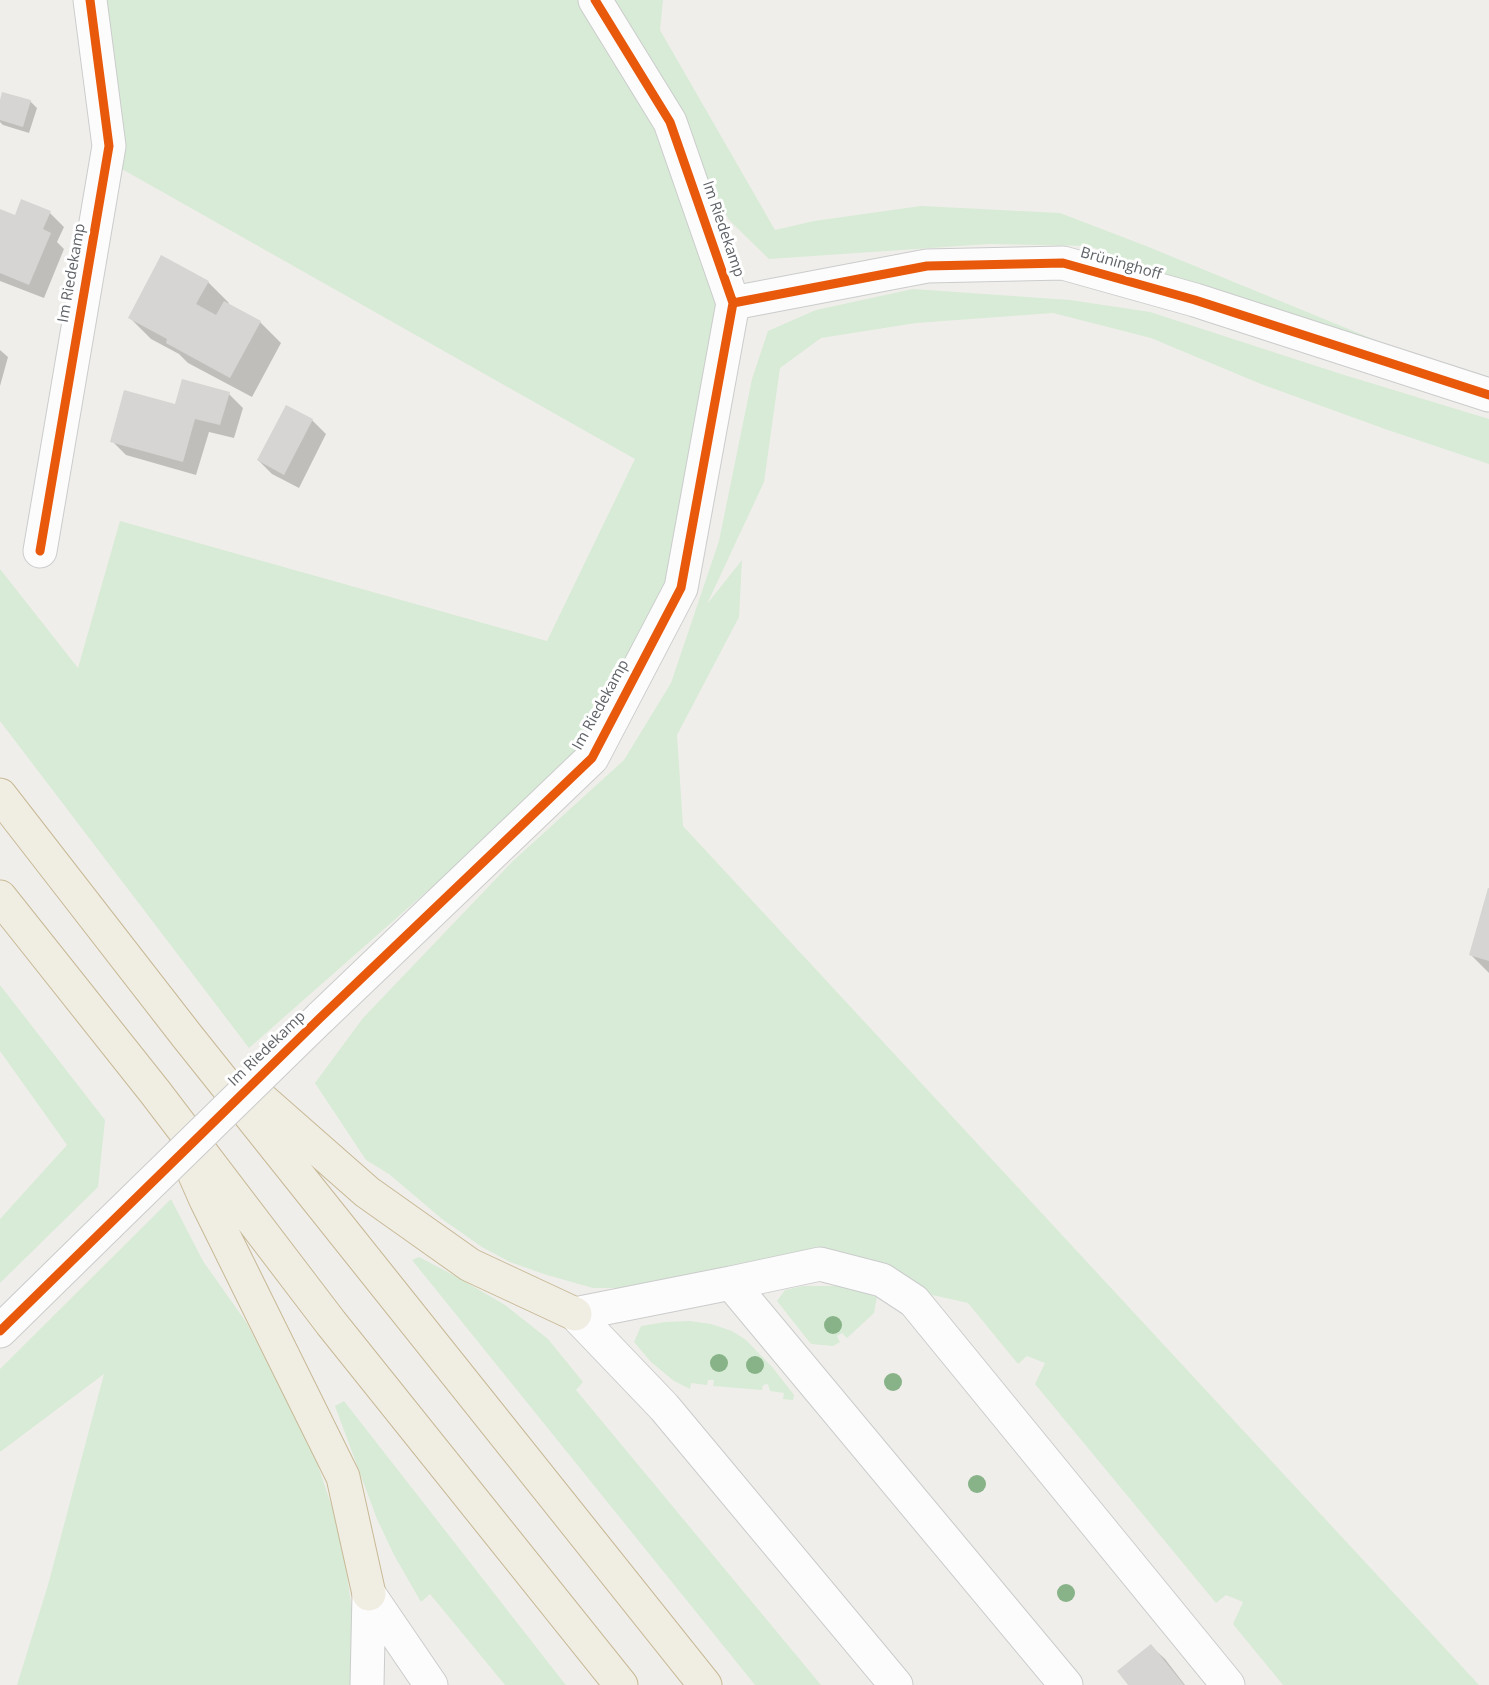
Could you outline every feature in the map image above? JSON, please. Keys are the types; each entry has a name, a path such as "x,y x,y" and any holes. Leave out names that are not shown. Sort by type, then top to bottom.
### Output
{"highway":[{"path":"0,795 187,1036 705,1685"},
{"path":"0,897 155,1092 331,1323 621,1685"},
{"path":"187,1036 367,1192 470,1265 575,1314"},
{"path":"155,1092 206,1200 344,1477 369,1594"}],"street":[{"name":"Im Riedekamp","path":"40,551 109,146 90,0"},
{"name":"Im Riedekamp","path":"0,1331 320,1018 592,758 681,588 733,303 670,122 595,0"},
{"name":"Brüninghoff","path":"733,303 927,266 1063,263 1195,300 1489,395"},
{"path":"575,1314 819,1264 882,1280 914,1301 1228,1685"},
{"path":"731,1283 1066,1685"},
{"path":"575,1314 664,1407 896,1685"},
{"path":"367,1685 369,1594"},
{"path":"369,1594 431,1685"}],"green space":[{"path":"96,0 585,0 664,126 727,304 674,582 585,752 249,1048 0,721 0,569 78,668 120,521 547,641 635,459 113,164"},
{"path":"608,0 663,0 660,30 775,230 814,221 921,206 1060,213 1412,355 1230,298 1089,246 989,244 769,259 729,220 659,85"},
{"path":"913,289 1070,300 1150,312 1489,419 1489,464 1261,384 1151,338 1053,313 916,323 821,338 780,368 764,482 707,604 742,560 739,617 677,735 683,826 1479,1685 1283,1685 1233,1624 1243,1602 1226,1595 1216,1603 1035,1384 1045,1363 1027,1356 1018,1364 968,1303 928,1294 883,1264 634,1288 593,1288 547,1275 510,1262 482,1247 442,1219 389,1174 366,1160 315,1083 363,1018 513,861 624,760 671,683 719,541 752,379 768,331 816,310"},
{"path":"0,985 105,1120 98,1187 0,1283 0,1219 67,1145 0,1051"},
{"path":"171,1199 203,1261 246,1322 310,1442 341,1534 352,1610 352,1685 17,1685 48,1585 104,1374 0,1452 0,1369"},
{"path":"419,1257 505,1305 548,1339 583,1382 576,1390 821,1685 755,1685 412,1260"},
{"path":"803,1286 842,1286 877,1297 874,1313 847,1338 842,1333 837,1336 840,1342 833,1346 811,1344 777,1301 785,1290"},
{"path":"690,1321 711,1324 732,1331 746,1340 773,1368 794,1395 793,1400 783,1399 784,1393 770,1391 768,1384 763,1385 762,1390 713,1386 714,1380 708,1380 707,1385 691,1383 690,1389 674,1381 651,1362 634,1342 641,1326"},
{"path":"344,1401 566,1685 505,1685 430,1594 421,1602 394,1555 377,1519 335,1406"}],"building":[{"path":"2,92 31,100 23,127 0,120"},
{"path":"21,199 51,211 43,229 51,233 29,285 0,273 0,209 15,215"},
{"path":"161,255 209,281 196,304 216,315 224,301 261,321 230,378 166,343 167,339 128,318"},
{"path":"182,379 230,392 220,425 195,419 183,462 110,442 124,390 175,404"},
{"path":"286,405 313,419 284,475 257,460"},
{"path":"1489,888 1489,961 1469,955"},
{"path":"1151,1644 1184,1685 1128,1685 1117,1671"}],"cycle path":[{"path":"40,551 109,146 90,0"},
{"path":"0,1331 320,1018 592,758 681,588 733,303 670,122 595,0"},
{"path":"733,303 927,266 1063,263 1195,300 1489,395"}]}
